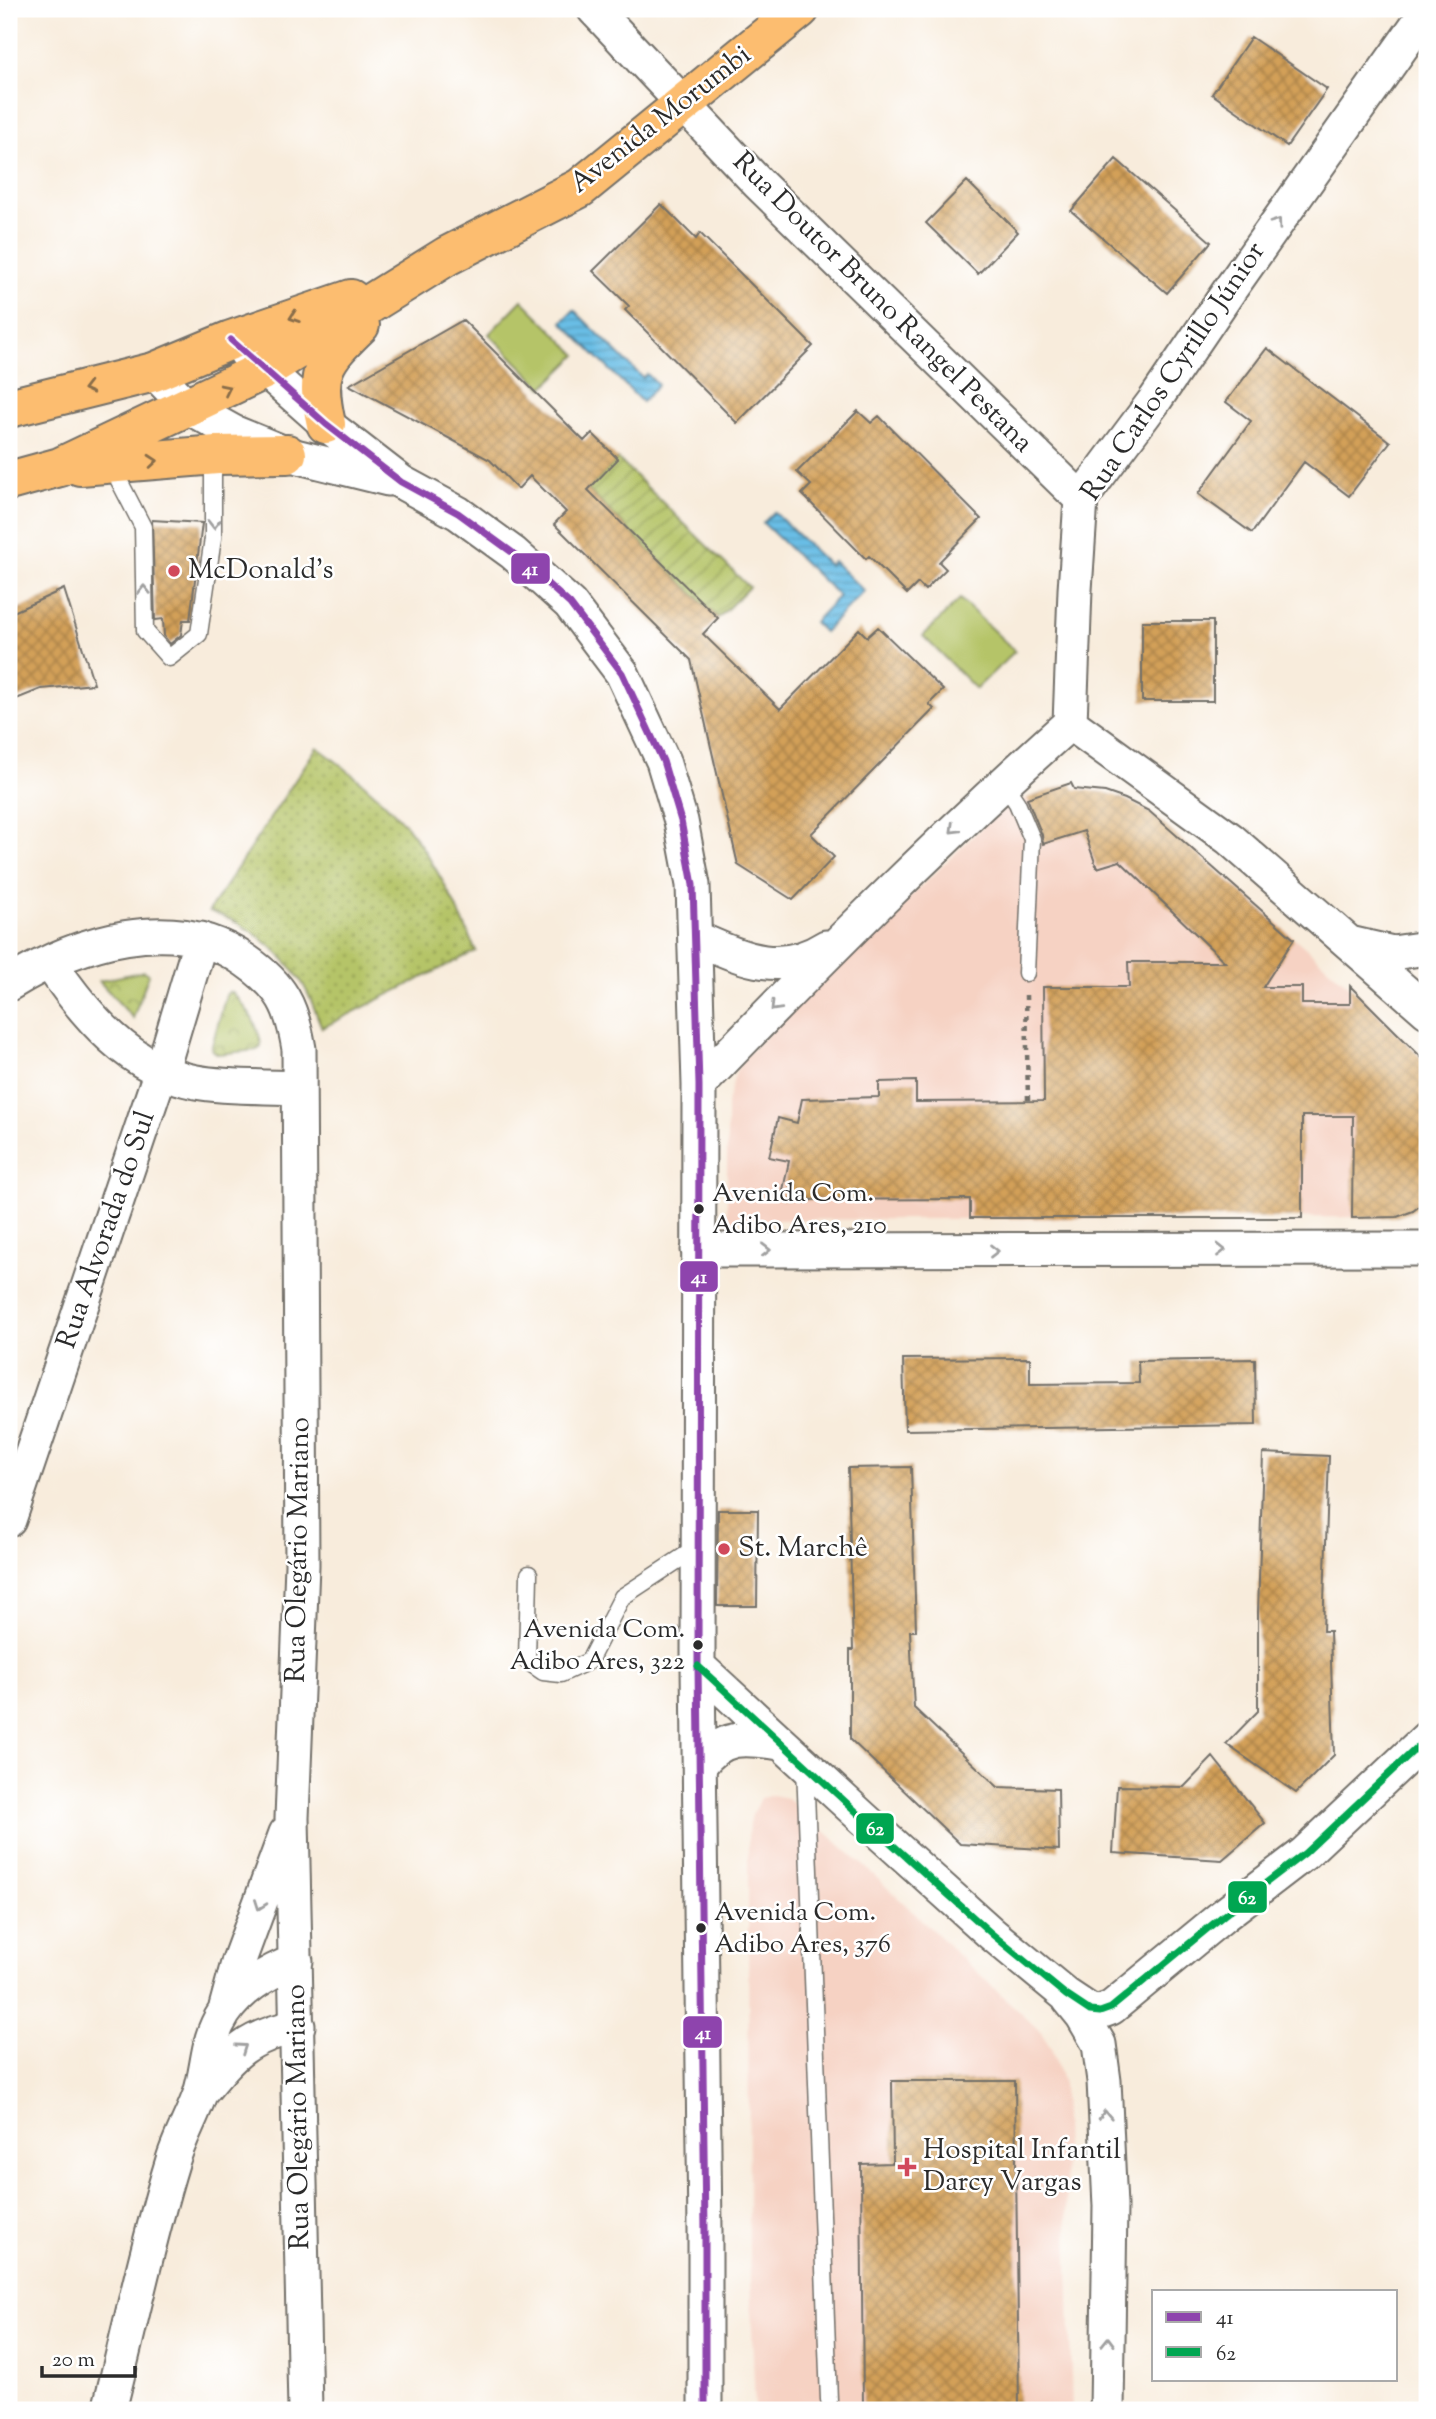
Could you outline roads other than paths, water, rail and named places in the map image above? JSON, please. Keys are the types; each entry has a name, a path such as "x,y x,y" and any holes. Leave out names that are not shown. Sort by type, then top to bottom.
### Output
{"main road":[{"name":"Avenida Morumbi","path":"9,481 60,467 264,370 447,256 580,188 800,9"},
{"name":"Avenida Morumbi","path":"9,408 154,372 231,340 406,280"},
{"path":"326,424 321,401 321,384 322,371 330,354 406,280"},
{"path":"60,467 214,456 286,454"}],"street":[{"name":"Rua Doutor Bruno Rangel Pestana","path":"594,9 758,183 1082,499"},
{"name":"Rua Carlos Cyrillo Júnior","path":"1070,723 1075,590 1082,499 1155,400 1427,11"},
{"path":"231,340 326,424 401,482 458,513 513,553 570,604 622,673 663,761 681,821 693,885 699,1085 698,1666 705,2410"},
{"path":"154,372 188,407 233,432 286,454 401,482"},
{"path":"699,1085 843,937 1003,782 1070,723 1230,839 1427,1010"},
{"name":"Rua Olegário Mariano","path":"9,984 66,955 122,938 155,935 201,939 242,957 260,971 281,993 294,1019 299,1049 302,1565 292,1818 305,2410"},
{"path":"696,939 752,960 775,964 798,961 843,937"},
{"name":"Rua Alvorada do Sul","path":"9,1520 161,1070 201,939"},
{"path":"1353,944 1393,953 1427,948"},
{"path":"50,963 76,1002 126,1051 161,1070 196,1082 299,1088"},
{"path":"698,1250 1427,1249"},
{"path":"698,1666 992,1934 1066,1995 1090,2011 1100,2012 1111,2008 1224,1915 1305,1853 1427,1738"},
{"path":"700,1765 719,1745 734,1740 749,1738 780,1743"},
{"path":"108,2410 172,2161 201,2092 207,2053 224,2014 239,1963 292,1818"},
{"path":"224,2014 244,1990 257,1980 296,1961"},
{"path":"1066,1995 1099,2044 1104,2081 1110,2206 1107,2410"},
{"path":"1099,2044 1121,2000"},
{"path":"201,2092 229,2057 250,2042 269,2032 298,2026"}],"lane":[{"path":"111,464 143,527 145,631 169,658 199,634 214,538 214,456"},
{"path":"1003,782 1017,803 1032,839 1026,973"},
{"path":"529,1574 527,1661 543,1672 561,1674 589,1661 622,1597 698,1547"},
{"path":"804,1765 829,2400"}],"water":[{"path":"574,310 643,378 647,374 658,385 642,402 562,322"},
{"path":"774,512 829,565 833,561 864,591 824,632 814,622 839,596 763,523"}],"place":[{"name":"McDonald's","path":"174,571"},
{"name":"Avenida Com. Adibo Ares, 210","path":"699,1209"},
{"name":"St. Marchê","path":"724,1549"},
{"name":"Avenida Com. Adibo Ares, 322","path":"698,1645"},
{"name":"Avenida Com. Adibo Ares, 376","path":"701,1928"},
{"name":"Hospital Infantil Darcy Vargas","path":"907,2167"}]}
